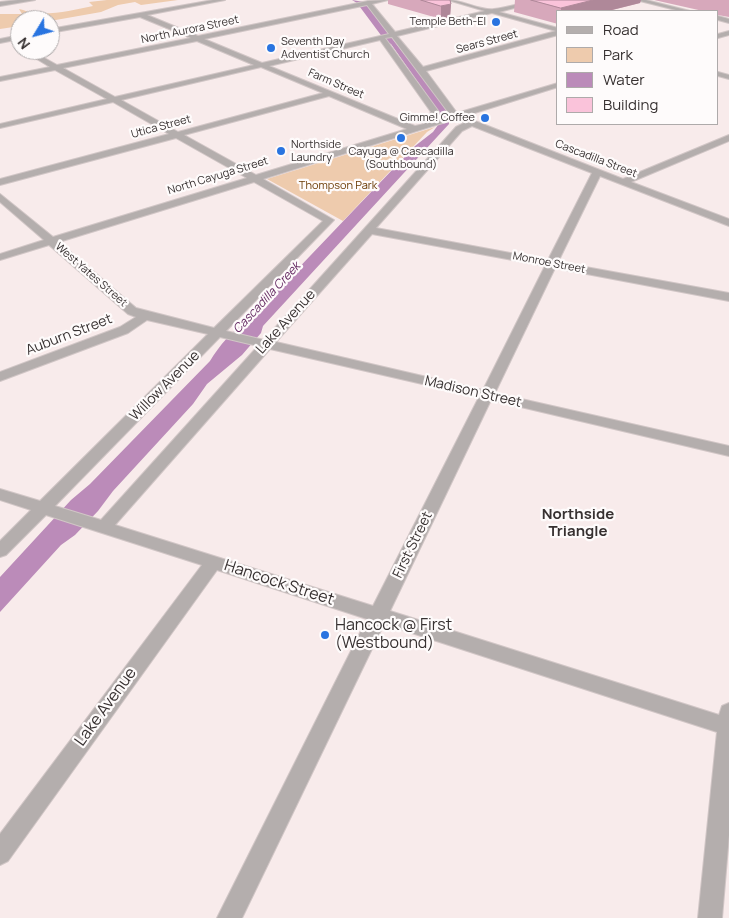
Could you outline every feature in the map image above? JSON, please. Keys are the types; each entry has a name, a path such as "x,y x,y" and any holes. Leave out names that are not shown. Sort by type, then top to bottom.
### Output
{"street":[{"path":"0,4 32,0"},
{"path":"60,30 222,0"},
{"name":"North Aurora Street","path":"0,79 385,0"},
{"path":"451,0 556,29"},
{"path":"0,126 542,0"},
{"path":"639,0 683,10"},
{"path":"368,3 453,111 454,116"},
{"name":"Farm Street","path":"141,15 412,128"},
{"name":"Sears Street","path":"420,70 556,34"},
{"path":"381,37 435,112 428,124"},
{"path":"44,60 254,178"},
{"name":"North Cayuga Street","path":"0,256 412,128 556,86"},
{"name":"Utica Street","path":"0,182 329,94"},
{"name":"Cascadilla Street","path":"454,116 729,223"},
{"name":"Lake Avenue","path":"98,525 261,344 369,230 459,129 472,123"},
{"path":"622,182 729,138"},
{"name":"First Street","path":"229,918 597,172"},
{"name":"Willow Avenue","path":"0,551 49,510 329,220 254,178"},
{"name":"West Yates Street","path":"0,197 132,311 145,316 221,334"},
{"name":"Monroe Street","path":"369,230 729,297"},
{"name":"Auburn Street","path":"0,377 124,330 145,316"},
{"name":"Madison Street","path":"221,334 729,451"},
{"name":"Hancock Street","path":"0,494 378,615 729,722"},
{"name":"Lake Avenue","path":"0,853 214,562"},
{"path":"710,918 729,722"}],"green space":[{"path":"107,0 178,0 141,5 135,2 118,5 101,12 60,19 60,12 93,6 89,2"},
{"path":"0,14 10,14 10,28 0,29"},
{"name":"Thompson Park","path":"435,127 427,132 343,221 267,179"}],"water":[{"path":"352,0 364,2 448,111 449,124 263,326 261,333 242,355 207,384 193,404 113,491 98,511 75,535 61,545 0,612 0,577 71,500 90,484 210,361 231,334 247,322 415,146 433,132 438,125 439,112 391,44 386,42 357,3"}],"building":[{"path":"421,0 450,0 451,4 441,6"},
{"path":"531,0 593,0 561,8"}],"place":[{"name":"Temple Beth-El","path":"496,22"},
{"name":"Seventh Day Adventist Church","path":"271,48"},
{"name":"Gimme! Coffee","path":"485,118"},
{"name":"Cayuga @ Cascadilla (Southbound)","path":"401,138"},
{"name":"Northside Laundry","path":"281,151"},
{"name":"Hancock @ First (Westbound)","path":"325,635"}],"district":[{"name":"Northside Triangle","path":"578,524"}],"water label":[{"name":"Cascadilla Creek","path":"267,298"}]}
